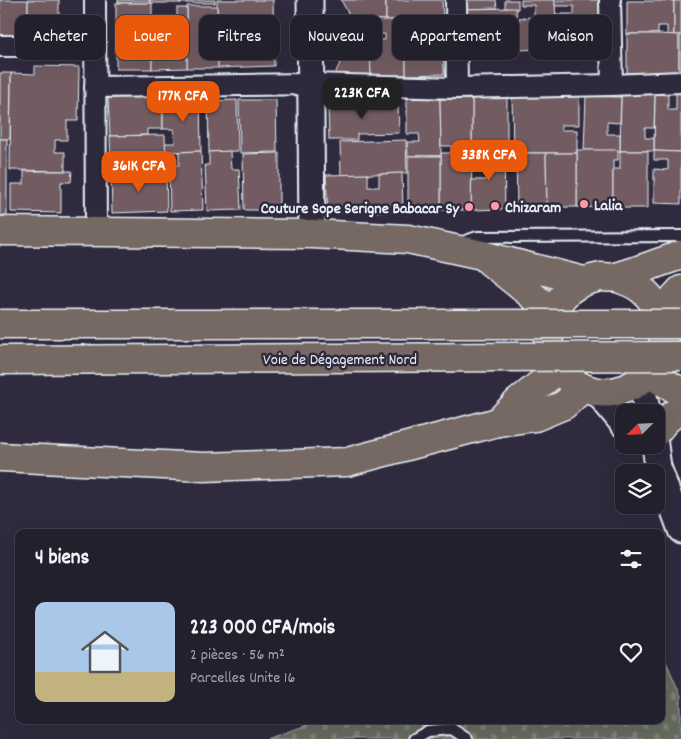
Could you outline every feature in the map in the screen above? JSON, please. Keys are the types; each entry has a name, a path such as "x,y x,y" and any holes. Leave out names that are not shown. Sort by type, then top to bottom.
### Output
{"main road":[{"path":"0,231 312,234 408,239 482,255 584,281"},
{"path":"482,255 553,312"},
{"path":"681,255 614,277 599,277 584,281 571,288 553,312 549,326 552,356 570,380 590,390 613,392 627,389 644,377 673,340 681,290"},
{"path":"614,277 629,282 642,290 652,300 673,340"},
{"name":"Voie de Dégagement Nord","path":"0,324 673,340"},
{"name":"Voie de Dégagement Nord","path":"0,360 673,340"},
{"path":"498,422 518,402 560,369"},
{"path":"644,377 681,392"},
{"path":"0,457 204,467 347,462 498,422 535,417 564,405 590,390"},
{"path":"665,421 681,408"}],"street":[{"path":"95,0 95,15"},
{"path":"310,0 312,234"},
{"path":"456,0 457,88"},
{"path":"610,0 612,85"},
{"path":"0,46 15,46"},
{"path":"95,60 96,232"},
{"path":"96,87 310,84 457,88 681,82"},
{"path":"644,377 647,404"},
{"path":"590,390 615,416"},
{"path":"656,456 681,530"}],"lane":[{"path":"445,248 477,237 681,236"},
{"path":"414,739 428,731 452,728 467,739"}],"green space":[{"path":"665,659 681,696 681,739 266,739 310,724 665,724"}],"building":[{"path":"0,0 28,0 28,15 15,15 15,39 0,38"},
{"path":"28,0 59,0 59,15 28,15"},
{"path":"118,0 150,0 150,3 118,3"},
{"path":"150,0 180,0 180,3 150,3"},
{"path":"180,0 215,0 215,3 180,3"},
{"path":"217,0 273,0 273,15 217,15"},
{"path":"341,0 386,0 386,20 382,20 382,15 349,15"},
{"path":"386,0 442,0 443,15 392,15 392,20 386,20"},
{"path":"464,0 496,0 497,8 464,9"},
{"path":"505,0 518,0 518,9 505,8"},
{"path":"521,0 555,0 556,15 534,15 534,5 521,5"},
{"path":"555,0 599,0 599,15 556,15 574,14 574,6 555,6"},
{"path":"627,1 674,1 674,35 667,35 667,26 658,26 658,34 627,34"},
{"path":"674,1 681,1 681,35 674,35"},
{"path":"116,3 152,3 152,15 116,15"},
{"path":"187,6 217,6 217,15 199,15 199,60 218,60 218,68 187,68 187,60 189,60 189,15 187,15"},
{"path":"177,8 187,8 187,15 177,15"},
{"path":"516,8 516,15 464,15 464,9"},
{"path":"529,17 529,50 520,50 519,18"},
{"path":"382,20 392,20 392,60 406,60 406,75 371,75 371,60 382,60 382,40 385,40 385,34 382,34"},
{"path":"627,34 679,35 679,74 627,73"},
{"path":"679,35 681,35 681,71 679,71"},
{"path":"116,60 152,60 152,69 116,69"},
{"path":"152,60 187,60 187,68 152,69"},
{"path":"218,60 274,60 274,66 218,68"},
{"path":"341,60 371,60 371,75 334,76"},
{"path":"406,60 444,60 444,74 406,75"},
{"path":"35,66 79,67 78,121 67,121 67,140 55,140 55,152 65,152 65,171 10,170 11,73 35,74"},
{"path":"0,73 11,73 10,139 0,139"},
{"path":"676,93 681,93 681,152 654,151 655,94 668,95 668,110 676,110"},
{"path":"621,94 655,94 654,128 645,128 645,138 654,138 654,151 620,151"},
{"path":"472,95 507,95 507,152 472,153"},
{"path":"512,95 579,95 579,125 561,125 561,130 577,130 577,153 513,153"},
{"path":"586,96 621,97 620,123 607,122 607,134 620,134 620,151 584,150"},
{"path":"163,97 163,129 147,129 147,135 110,136 108,98"},
{"path":"163,97 200,97 201,151 166,152 165,143 175,143 174,129 163,129"},
{"path":"407,98 440,99 441,156 408,156 407,142 420,142 419,134 407,134"},
{"path":"440,99 472,99 472,153 451,153 451,146 441,146"},
{"path":"237,100 238,151 209,152 208,101"},
{"path":"239,100 276,100 277,152 240,153"},
{"path":"398,103 399,133 357,134 357,140 329,140 328,105"},
{"path":"165,135 166,163 155,164 155,169 143,170 142,163 111,164 110,136"},
{"path":"0,139 7,139 7,215 0,215"},
{"path":"406,140 407,173 341,175 340,142"},
{"path":"577,150 618,150 618,160 613,160 613,208 577,207"},
{"path":"201,151 203,210 170,211 169,166 179,165 179,152"},
{"path":"230,151 231,169 239,169 241,210 207,211 205,165 209,165 209,152"},
{"path":"620,151 648,151 648,208 613,208 613,169 620,169"},
{"path":"654,151 681,152 681,204 654,203 654,169 668,170 668,160 654,160"},
{"path":"504,152 505,209 471,210 471,180 486,180 486,171 471,171 472,153"},
{"path":"279,153 279,210 244,210 243,154"},
{"path":"441,153 472,153 471,210 441,210"},
{"path":"516,153 546,153 547,207 517,207"},
{"path":"546,153 577,153 577,207 547,207"},
{"path":"408,156 441,156 441,210 408,210"},
{"path":"152,170 166,170 167,211 112,213 111,174 141,173 141,178 152,177"},
{"path":"24,171 72,171 71,182 61,182 61,213 11,212 11,184 24,184"},
{"path":"402,173 403,211 328,213 326,175 368,174 368,187 379,187 379,174"}],"place":[{"name":"Lalia","path":"584,204"},
{"name":"Chizaram","path":"495,206"},
{"name":"Couture Sope Serigne Babacar Sy","path":"469,207"}]}
